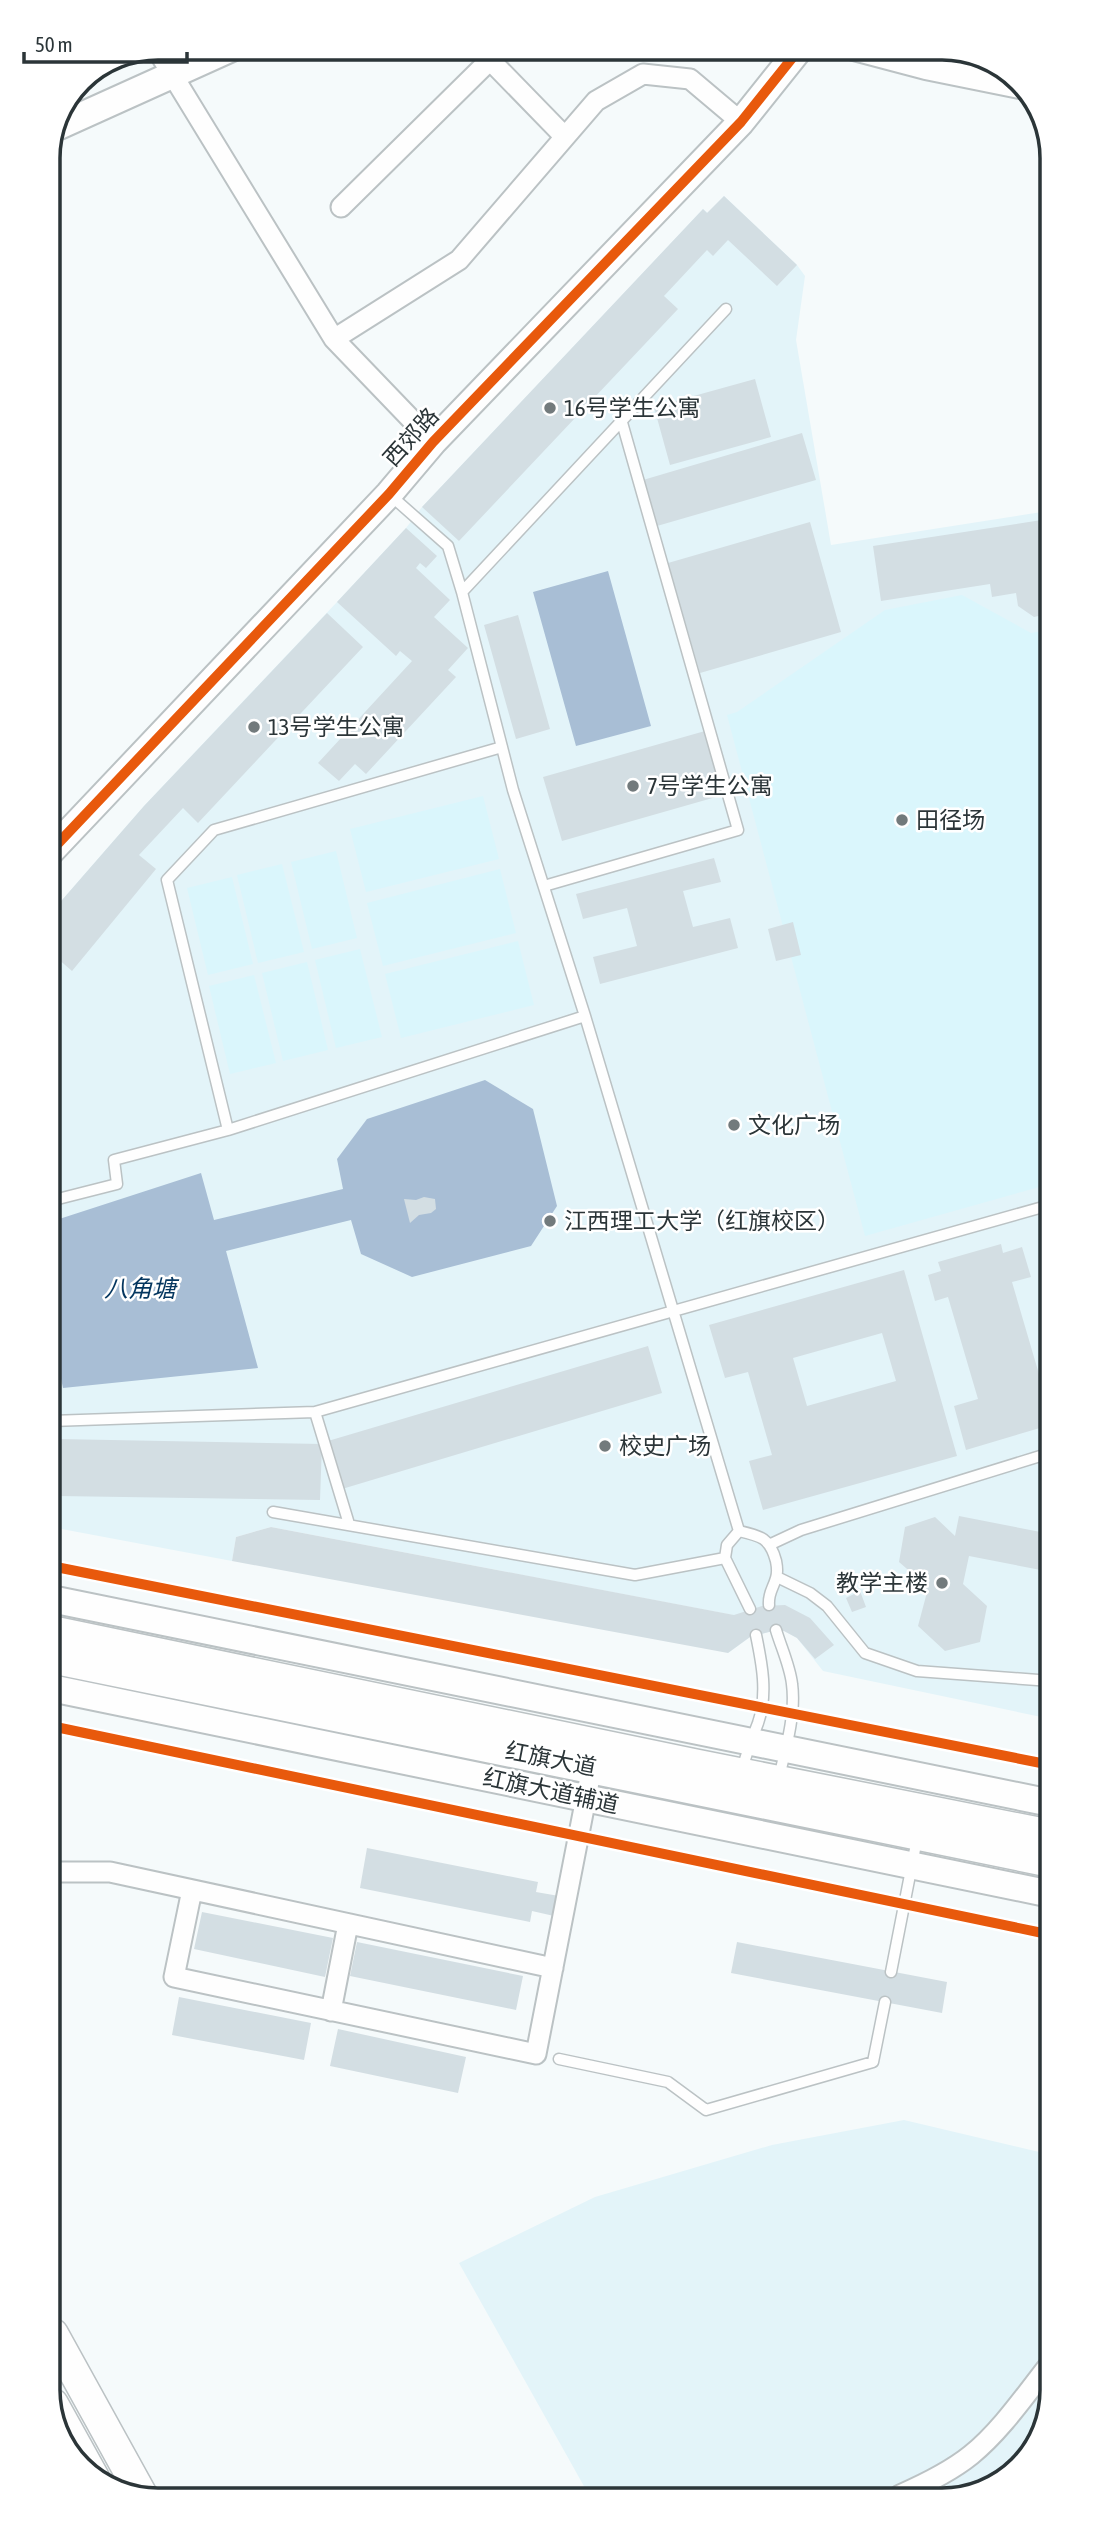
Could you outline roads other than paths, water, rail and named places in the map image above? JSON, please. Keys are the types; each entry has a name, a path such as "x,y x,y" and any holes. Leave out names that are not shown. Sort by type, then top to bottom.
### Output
{"main road":[{"path":"67,123 208,59"},
{"name":"西郊路","path":"60,842 389,494 433,443 741,122 792,60"},
{"path":"903,60 1004,82"},
{"path":"59,1600 1040,1800"},
{"name":"红旗大道","path":"59,1633 776,1793 1040,1833"},
{"name":"红旗大道","path":"59,1660 592,1767 738,1785"},
{"name":"红旗大道辅道","path":"59,1690 1040,1892"},
{"name":"红旗大道","path":"776,1793 917,1835 1040,1860"},
{"path":"59,2345 137,2486"}],"street":[{"path":"162,59 334,339 433,443"},
{"path":"341,207 483,59"},
{"path":"493,59 565,137"},
{"path":"334,339 459,260 596,101 643,75 690,79 741,122"},
{"path":"192,1890 174,1977 536,2054 592,1767"},
{"path":"59,1872 110,1872 553,1968"},
{"path":"331,2011 348,1924"},
{"path":"914,2488 931,2481 972,2454 1040,2376"}],"lane":[{"path":"462,592 726,309"},
{"path":"544,886 738,831 621,419"},
{"path":"389,494 448,546 513,790 585,1016 739,1531"},
{"path":"228,1130 167,880 215,830 502,747"},
{"path":"60,1199 117,1184 114,1160 228,1130 585,1016"},
{"path":"59,1421 315,1412 1040,1208"},
{"path":"315,1412 349,1524"},
{"path":"771,1545 801,1530 1040,1456"},
{"path":"273,1512 635,1575 725,1558"},
{"path":"739,1531 757,1535 771,1545 778,1567 768,1592 769,1605"},
{"path":"739,1531 727,1545 725,1558 750,1609"},
{"path":"776,1577 810,1593 839,1620 849,1637 864,1653 917,1671 1040,1680"},
{"path":"776,1630 792,1684 792,1709 776,1793"},
{"path":"738,1785 763,1700 764,1671 756,1635"},
{"path":"891,1972 917,1835"},
{"path":"559,2059 668,2082 706,2110 873,2062 885,2002"}],"water":[{"path":"608,571 651,726 576,746 533,592"},
{"name":"八角塘","path":"485,1080 533,1109 557,1206 531,1246 412,1277 361,1254 351,1220 226,1251 258,1368 63,1388 59,1371 60,1219 201,1173 214,1220 343,1189 337,1159 367,1119"}],"place":[{"name":"16号学生公寓","path":"550,408"},
{"name":"13号学生公寓","path":"254,727"},
{"name":"7号学生公寓","path":"633,786"},
{"name":"田径场","path":"902,820"},
{"name":"文化广场","path":"734,1125"},
{"name":"江西理工大学（红旗校区）","path":"550,1221"},
{"name":"校史广场","path":"605,1446"},
{"name":"教学主楼","path":"942,1583"}]}
